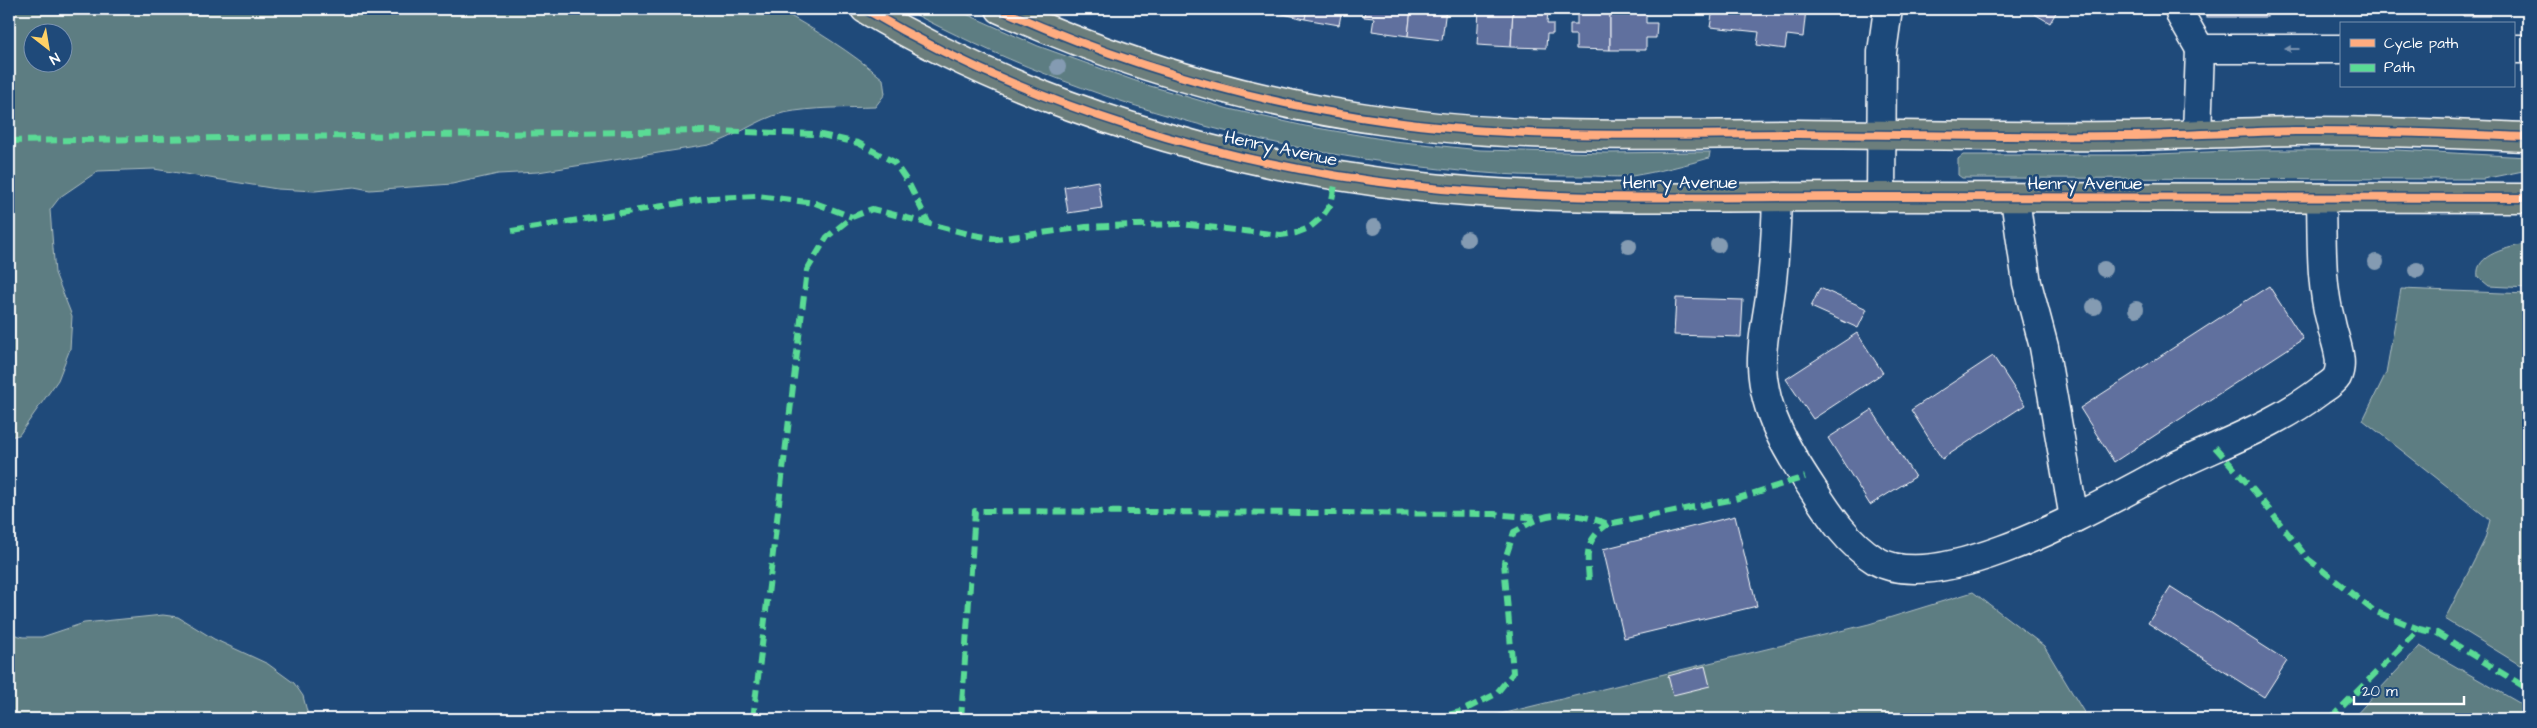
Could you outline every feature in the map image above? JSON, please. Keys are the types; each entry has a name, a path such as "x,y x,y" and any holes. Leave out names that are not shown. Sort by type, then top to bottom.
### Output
{"main road":[{"name":"Henry Avenue","path":"865,9 936,47 1063,102 1195,144 1337,176 1414,186 1582,197 2528,198"},
{"path":"1000,9 1100,51 1181,78 1245,95 1387,122 1533,132 1881,136 2120,136 2394,132 2528,137"}],"street":[{"path":"1881,197 1882,52 1888,9"},
{"path":"2179,9 2200,49 2197,134"},
{"path":"2200,49 2340,49"},
{"path":"2514,49 2528,49"},
{"path":"1777,198 1774,264 1762,364 1765,395 1773,421 1840,529 1876,561 1901,568 1928,568 1987,555 2074,518 2183,462 2282,416 2336,379 2339,368 2338,355 2326,307 2322,276 2321,198"},
{"path":"2015,198 2027,282 2044,347 2074,518"}],"green space":[{"path":"9,9 778,9 832,41 883,79 885,94 875,107 817,109 783,113 709,145 538,172 498,174 452,184 370,190 354,187 315,191 277,189 154,169 98,171 60,197 50,210 55,273 72,316 70,349 58,380 19,435 9,437"},
{"path":"905,9 955,9 1038,46 1147,85 1229,109 1305,126 1394,141 1480,150 1606,153 1710,152 1709,158 1681,166 1632,176 1617,177 1498,174 1421,167 1344,156 1192,123 1118,100 1045,74 974,43"},
{"path":"2260,150 2397,150 2528,157 2528,170 2483,179 1962,178 1958,175 1958,159 1963,155 2130,155"},
{"path":"2528,243 2528,288 2489,286 2478,277 2478,269 2487,257"},
{"path":"2401,289 2528,294 2528,670 2445,619 2485,539 2490,520 2363,420 2386,373"},
{"path":"1973,592 2044,646 2088,719 1480,719 1869,624"},
{"path":"163,615 178,617 214,639 268,664 294,683 303,696 309,719 9,719 9,633 23,637 42,637 84,623"},
{"path":"2420,646 2528,708 2528,719 2352,719"}],"building":[{"path":"1271,9 1307,9 1305,19 1270,11"},
{"path":"1307,9 1342,9 1339,25 1305,19"},
{"path":"1365,9 1411,9 1408,36 1372,31 1374,18 1364,17"},
{"path":"1411,9 1446,9 1442,40 1408,36"},
{"path":"1479,9 1513,9 1511,47 1477,45"},
{"path":"1513,9 1548,9 1547,24 1553,24 1553,34 1547,34 1546,48 1511,47"},
{"path":"1577,9 1610,9 1610,50 1576,49 1576,35 1570,35 1570,24 1577,24"},
{"path":"1610,9 1646,9 1646,23 1657,23 1656,38 1646,38 1646,50 1610,50"},
{"path":"1713,9 1806,9 1803,37 1787,35 1785,49 1757,45 1759,32 1710,27"},
{"path":"2026,9 2058,9 2050,23"},
{"path":"2207,9 2267,9 2267,17 2207,17"},
{"path":"2463,9 2490,9 2490,16 2463,16"},
{"path":"1098,181 1102,208 1068,213 1064,187"},
{"path":"2269,286 2303,339 2114,462 2080,408"},
{"path":"1820,288 1867,309 1858,328 1811,307"},
{"path":"1676,298 1743,300 1741,337 1674,335"},
{"path":"1857,333 1883,373 1813,419 1786,379"},
{"path":"1993,356 2025,405 1942,459 1911,410"},
{"path":"1872,410 1915,477 1870,505 1828,438"},
{"path":"1735,516 1757,606 1624,638 1603,549"},
{"path":"2171,587 2287,661 2264,697 2148,623"},
{"path":"1705,666 1710,686 1673,695 1668,676"}],"marked path":[{"path":"9,141 707,131 817,134 858,143 894,162 909,184 928,222"},
{"path":"753,719 807,270 827,237 852,217 872,209 969,234 997,239 1086,227 1180,224 1281,235 1296,233 1309,228 1322,217 1331,204 1337,176"},
{"path":"512,231 711,198 758,196 815,203 852,217"},
{"path":"2215,447 2255,492 2308,559 2374,611 2419,629"},
{"path":"1432,719 1460,712 1496,694 1513,673 1504,562 1514,532 1546,516 1573,515 1608,524 1735,499 1805,477"},
{"path":"961,719 975,511 1494,514 1539,518"},
{"path":"1589,580 1588,555 1591,542 1600,530 1608,524"},
{"path":"2330,719 2419,629 2437,633 2528,689"}],"cycle path":[{"path":"865,9 928,44 993,75 1060,102 1129,126 1199,146 1270,163 1412,186 1529,195 1646,198 2528,198"},
{"path":"1000,9 1094,47 1189,79 1287,104 1387,121 1438,127 1592,135 2077,136 2324,131 2528,137"}]}
